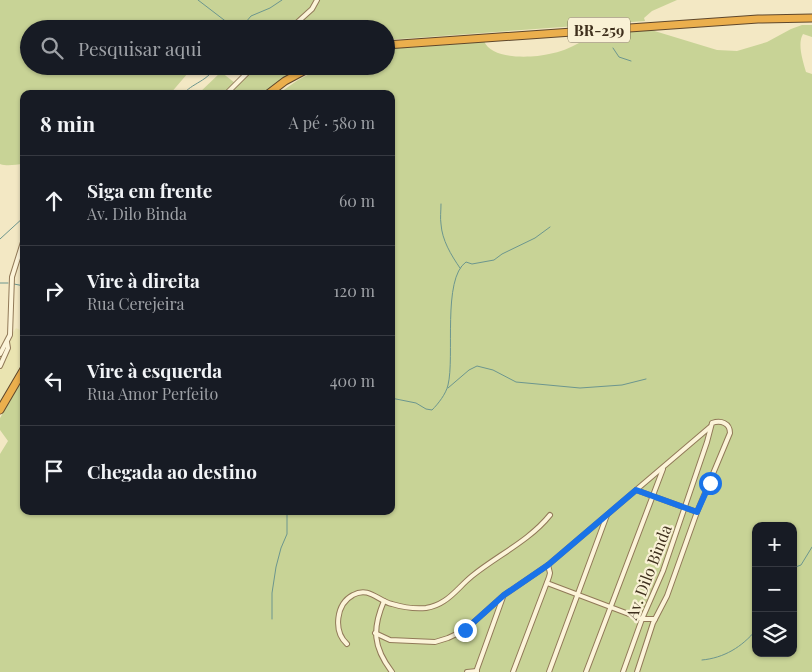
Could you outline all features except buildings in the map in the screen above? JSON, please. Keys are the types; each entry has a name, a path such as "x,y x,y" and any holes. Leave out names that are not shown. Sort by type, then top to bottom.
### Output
{"highway":[{"name":"BR-259","path":"395,44 758,19 812,18"},
{"path":"273,90 296,75"},
{"path":"0,410 20,376"}],"street":[{"path":"300,20 312,9 317,0"},
{"path":"230,90 245,75"},
{"path":"0,354 10,335 12,277 20,252"},
{"path":"0,366 8,348 7,342"},
{"name":"Av. Dilo Binda","path":"623,672 642,619 663,571 708,442 712,424 718,421 725,423 730,433 697,512 667,596 654,619 637,672"},
{"path":"375,633 390,640 435,642 465,630 504,595 548,565 712,424"},
{"path":"586,672 664,467"},
{"path":"636,490 697,512"},
{"path":"347,644 339,633 338,621 342,607 352,595 363,592 395,605 419,608 439,604 445,601 472,576 517,545 550,515"},
{"path":"549,672 607,515"},
{"path":"513,672 547,583 550,573 548,565"},
{"path":"547,583 642,619 654,619"},
{"path":"468,672 477,671 504,595"},
{"path":"384,601 376,620 375,633 380,652 392,672"}],"shaded area":[{"path":"16,328 20,330 20,369 0,406 0,353"}],"green space":[{"path":"0,0 677,0 652,11 644,18 645,21 395,39 395,20 20,20 20,75 186,75 173,90 20,90 20,164 0,164"},
{"path":"802,25 812,25 812,37 803,34 801,38 801,53 806,72 812,74 812,672 0,672 0,454 8,441 0,430 0,418 20,384 20,515 395,515 395,90 284,90 308,75 395,75 395,48 484,41 495,52 503,55 523,57 553,53 568,48 579,43 583,34 648,29 717,50 737,51 767,42"},
{"path":"218,75 225,75 235,83 241,75 292,75 270,90 202,90"}],"waterway":[{"path":"198,0 224,20"},
{"path":"248,20 251,16 270,8 282,0"},
{"path":"613,48 619,57 631,61"},
{"path":"187,90 209,75"},
{"path":"441,204 443,236 450,253 460,268"},
{"path":"0,239 20,221"},
{"path":"395,399 416,403 432,410 444,395 450,372 454,284 459,271 466,262 472,264 494,260 502,254 535,238 550,227"},
{"path":"0,283 8,283"},
{"path":"14,284 20,285"},
{"path":"448,388 469,370 477,366 493,370 516,382 580,388 622,385 646,379"},
{"path":"272,619 272,593 276,567 287,534 287,515"},
{"path":"796,567 801,565 812,547"},
{"path":"702,660 718,657 732,651 752,634"}],"route":[{"path":"465,630 504,595 548,565 636,490 697,512 710,483"}]}
